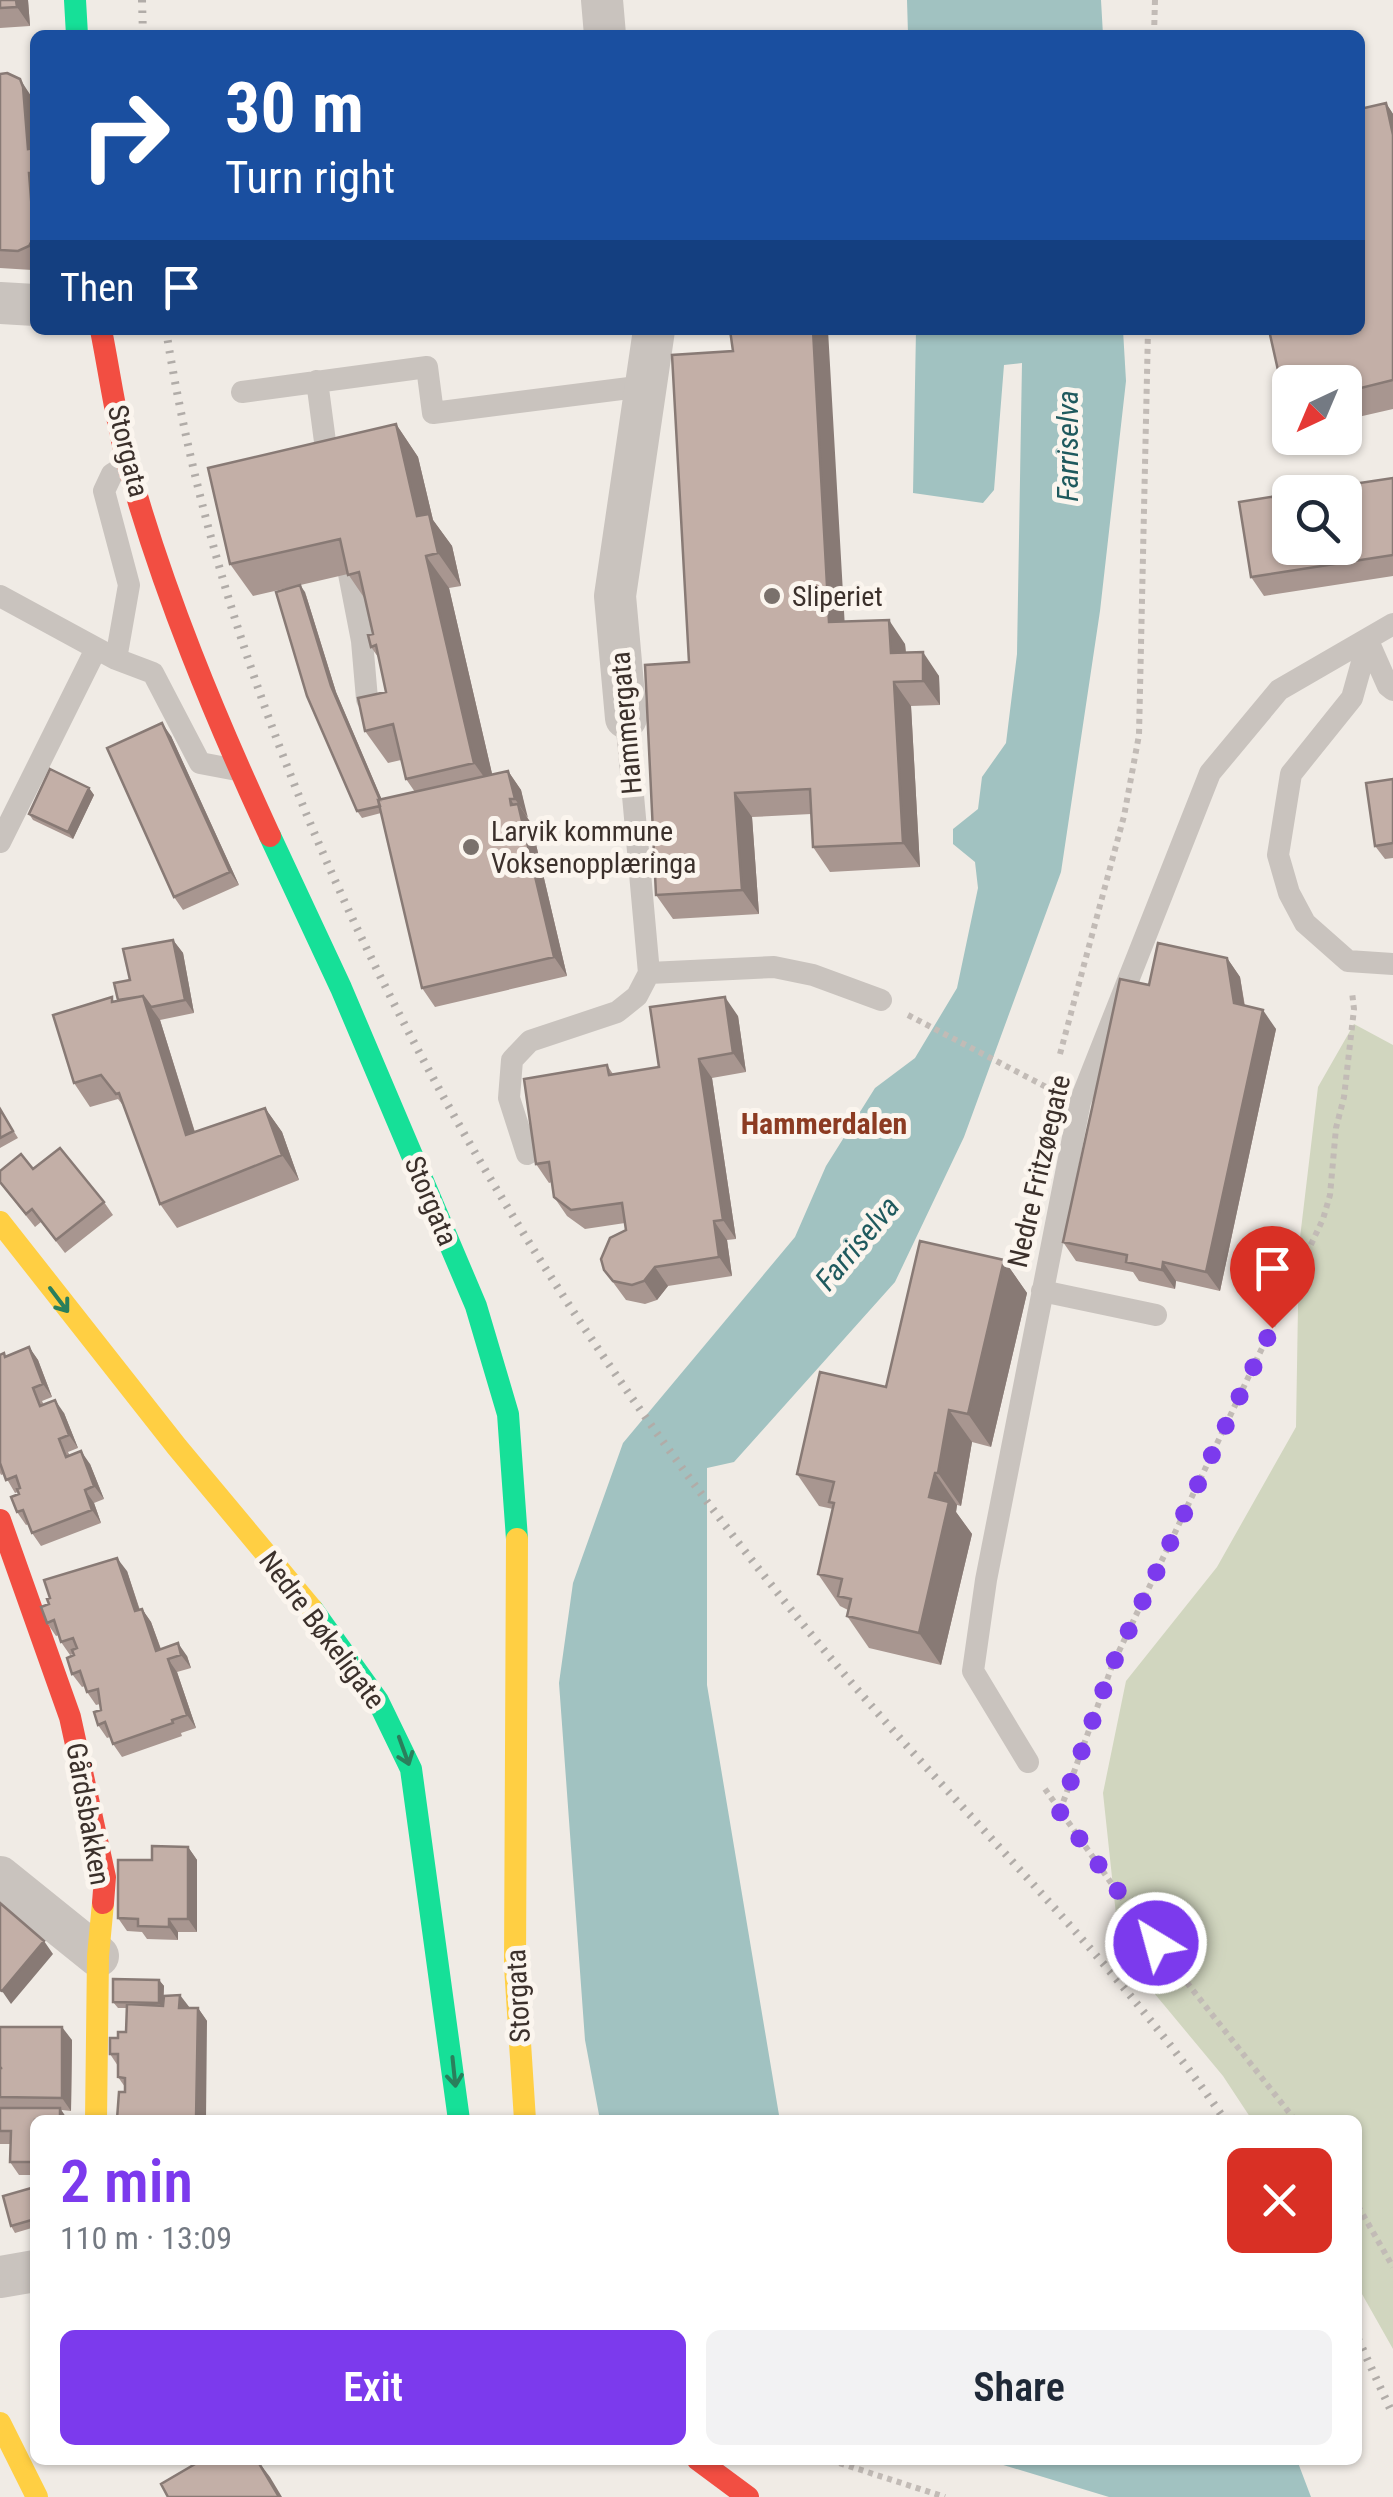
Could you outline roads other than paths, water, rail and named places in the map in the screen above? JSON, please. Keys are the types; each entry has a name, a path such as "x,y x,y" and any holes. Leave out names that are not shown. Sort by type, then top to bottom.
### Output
{"main road":[{"path":"75,0 78,30"},
{"name":"Storgata","path":"102,335 128,464 173,600 240,771 341,988 476,1306 508,1414 518,1550 515,1966 524,2115"},
{"name":"Nedre Bøkeligate","path":"0,1222 90,1340 331,1634 375,1692 399,1736 411,1769 458,2115"},
{"name":"Gårdsbakken","path":"0,1520 70,1717 105,1878 98,1956 96,2115"},
{"path":"0,2423 36,2497"},
{"path":"705,2465 748,2497"}],"street":[{"path":"602,0 605,30"},
{"path":"0,303 30,305"},
{"name":"Hammergata","path":"626,718 615,596 653,335"},
{"path":"0,1877 98,1956"},
{"path":"0,2277 30,2272"}],"lane":[{"path":"242,392 427,367 433,413 645,386"},
{"path":"317,381 330,477"},
{"path":"0,842 106,654 129,586 104,491 112,474 128,464"},
{"path":"349,574 368,699"},
{"path":"0,596 106,654 153,673 200,763 240,771"},
{"name":"Nedre Fritzøegate","path":"1028,1762 974,1671 986,1580 1080,1102 1210,773 1279,690 1393,624"},
{"path":"1368,641 1393,690"},
{"path":"1368,641 1352,698 1291,774 1278,855 1289,893 1306,923 1348,961 1393,964"},
{"name":"Hammergata","path":"626,718 649,972"},
{"path":"527,1154 509,1098 512,1060 530,1040 617,1012 637,996 649,972 774,967 812,975 880,1000"},
{"path":"1042,1291 1156,1316"}],"water":[{"path":"907,0 1101,0 1103,30 908,30"},
{"name":"Farriselva","path":"916,335 1123,335 1126,381 1100,611 1061,872 964,1137 895,1282 734,1462 707,1468 707,1685 779,2115 599,2115 585,2040 559,1683 573,1583 623,1443 795,1237 826,1166 875,1088 915,1058 957,988 978,888 975,862 953,844 953,829 978,809 982,777 1006,743 1017,654 1022,363 1004,365 994,490 983,503 913,493"},
{"path":"1003,2465 1299,2465 1311,2497 1109,2497"}],"railway":[{"path":"142,0 143,30"},
{"path":"167,335 204,510 257,686 326,859 407,1028 498,1192 599,1350 706,1501 870,1704 1130,1996 1221,2115"},
{"path":"1362,2348 1393,2415"}],"place":[{"name":"Sliperiet","path":"772,596"},
{"name":"Larvik kommune Voksenopplæringa","path":"471,847"}],"district":[{"name":"Hammerdalen","path":"824,1123"}]}
